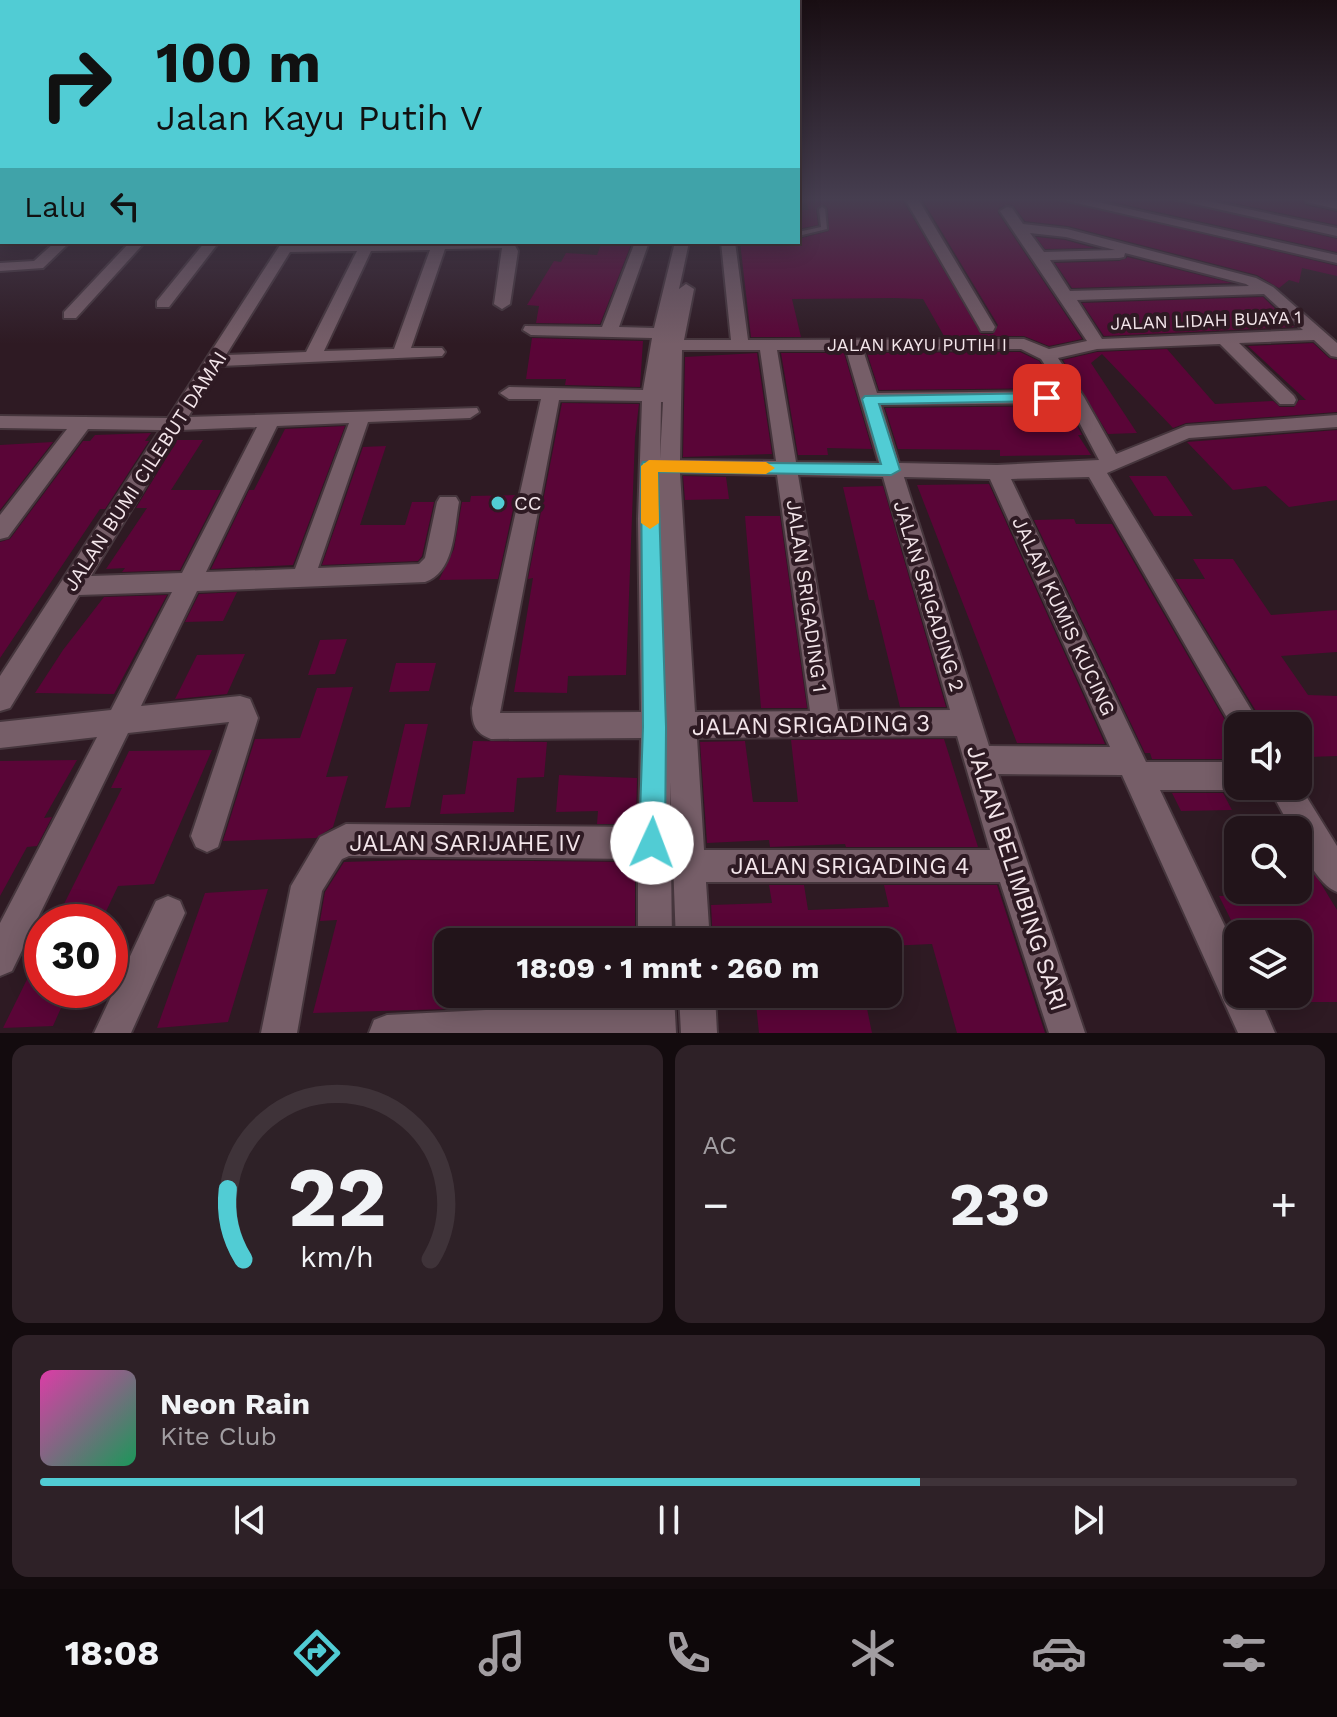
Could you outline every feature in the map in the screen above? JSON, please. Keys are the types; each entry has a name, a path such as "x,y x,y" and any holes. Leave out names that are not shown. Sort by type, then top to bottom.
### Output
{"street":[{"path":"0,267 38,265 57,247"},
{"path":"70,315 133,247"},
{"path":"163,304 208,247"},
{"name":"JALAN BUMI CILEBUT DAMAI","path":"0,699 9,674 71,586 286,247"},
{"path":"313,356 366,247"},
{"path":"401,353 438,247"},
{"path":"502,304 511,247"},
{"path":"609,331 640,247"},
{"path":"681,247 667,339 659,466 668,727 688,866 692,928"},
{"path":"667,339 693,247"},
{"path":"729,247 740,345"},
{"path":"940,247 987,327"},
{"path":"1033,247 1097,344"},
{"path":"1119,247 1236,276 1268,290 1337,352"},
{"path":"1288,247 1337,259"},
{"path":"1040,256 1146,254"},
{"path":"1064,296 1268,290"},
{"name":"JALAN KAYU PUTIH I","path":"531,330 609,331 740,345 1024,344 1047,355"},
{"name":"JALAN LIDAH BUAYA 1","path":"1047,355 1097,344 1316,335"},
{"path":"1223,337 1287,400"},
{"name":"JALAN SRIGADING 2","path":"853,344 967,723"},
{"name":"JALAN SRIGADING 1","path":"768,345 826,725"},
{"path":"215,361 436,352"},
{"path":"1047,355 1075,397 1103,467 1239,712"},
{"path":"509,393 662,396"},
{"name":"JALAN SRIGADING 3","path":"551,394 486,708 486,721 496,726 668,727 967,723"},
{"path":"870,399 1075,397"},
{"path":"0,422 174,424 470,412"},
{"path":"303,578 360,418"},
{"path":"0,959 270,421"},
{"path":"659,466 997,472 1103,467 1152,443 1186,432 1337,421"},
{"path":"0,531 82,423"},
{"name":"JALAN KUMIS KUCING","path":"997,472 1224,963"},
{"path":"71,586 425,573 436,562 448,502"},
{"path":"0,735 120,723 233,707 244,712 207,836"},
{"name":"JALAN BELIMBING SARI","path":"967,723 1067,1033"},
{"path":"655,928 652,843 668,727"},
{"path":"979,760 1224,775"},
{"path":"1291,800 1337,876"},
{"name":"JALAN SARIJAHE IV","path":"279,1033 307,886 331,848 346,840 652,843"},
{"name":"JALAN SRIGADING 4","path":"688,866 1011,866"},
{"path":"112,1033 168,913"},
{"path":"698,1008 699,1033"},
{"name":"JALAN KUMIS KUCING","path":"1245,1008 1257,1033"},
{"path":"387,1033 657,1015"}],"building":[{"path":"600,247 630,247 600,324 536,323 539,306 527,305 554,261 561,262 566,253 597,255"},
{"path":"741,247 930,247 981,334 993,334 998,325 951,247 1021,247 1082,339 1049,346 1024,336 944,336 923,299 894,298 792,299 801,337 751,337"},
{"path":"1044,247 1094,248 1045,249"},
{"path":"1150,247 1258,247 1337,266 1337,276 1302,268 1299,283 1289,280 1279,288 1257,275"},
{"path":"1316,247 1337,247 1337,252"},
{"path":"1127,258 1232,283 1072,288 1055,263 1119,261"},
{"path":"1263,297 1294,327 1104,336 1082,303"},
{"path":"532,338 643,341 640,387 565,385 566,379 526,379"},
{"path":"1313,343 1329,358 1337,360 1337,412 1186,423 1173,428 1102,354 1091,363 1137,433 1108,434 1063,360 1097,352 1167,349 1215,404 1273,401 1280,407 1294,407 1299,400 1306,400 1248,346"},
{"path":"1020,352 1039,361 1056,388 879,390 867,353"},
{"path":"757,353 772,454 683,457 685,357"},
{"path":"781,353 844,353 872,449 827,448 828,455 798,455"},
{"path":"562,403 639,404 635,437 626,675 568,676 567,693 514,692 533,578 528,579"},
{"path":"1067,406 1082,435 1078,435 1091,455 1000,456 1000,450 898,449 885,408"},
{"path":"345,426 293,565 211,569 249,490 254,490 285,429"},
{"path":"1337,430 1337,500 1289,507 1266,486 1233,490 1187,442"},
{"path":"151,433 145,441 149,441 105,509 100,509 0,658 0,542 10,539 83,441 90,441 95,435"},
{"path":"177,440 203,440 171,490 221,490 180,570 122,572 125,568 106,569 147,508 136,508"},
{"path":"53,442 0,510 0,445"},
{"path":"386,446 360,525 405,525 412,502 434,502 422,556 418,561 322,565 363,447"},
{"path":"683,476 726,477 729,499 685,500"},
{"path":"1129,476 1166,476 1193,516 1154,516"},
{"path":"989,484 1105,744 1017,743 917,485"},
{"path":"883,486 946,707 900,707 874,600 869,600 843,487"},
{"path":"516,495 498,579 439,580 454,549 462,502 470,502 471,496"},
{"path":"745,516 780,516 807,708 761,708"},
{"path":"1074,519 1076,524 1112,524 1224,719 1224,759 1152,759 1150,753 1145,753 1034,520"},
{"path":"1193,559 1233,559 1271,615 1337,610 1337,652 1281,656 1308,695 1337,696 1337,756 1312,757 1312,712 1257,712 1175,579 1205,579"},
{"path":"237,592 223,621 185,622 199,594"},
{"path":"167,595 114,694 35,693 104,597"},
{"path":"347,639 335,674 308,675 320,640"},
{"path":"245,654 227,694 175,699 197,655"},
{"path":"396,663 436,663 429,691 389,692"},
{"path":"353,687 326,777 348,776 333,827 316,838 223,841 255,739 300,738 317,688"},
{"path":"405,724 428,724 410,807 385,808"},
{"path":"944,739 978,847 846,847 845,844 770,847 769,840 707,843 700,742 745,741 753,802 798,802 791,740"},
{"path":"473,741 547,742 544,777 517,778 514,812 440,814 443,795 465,794"},
{"path":"212,750 154,884 118,886 110,904 64,904 122,788 111,788 129,751"},
{"path":"77,760 44,818 52,817 37,846 27,847 0,896 0,761"},
{"path":"559,775 637,778 636,824 597,824 598,811 556,812"},
{"path":"1172,793 1223,793 1232,810 1181,811"},
{"path":"344,862 635,862 635,928 434,928 434,1008 448,1009 313,1013 337,920 320,921 325,892"},
{"path":"1312,869 1337,910 1337,1002 1312,1002 1312,920 1231,920 1219,896 1224,896 1224,904 1312,904"},
{"path":"769,885 804,885 808,910 889,907 884,885 997,885 1045,1033 957,1033 932,944 902,945 902,928 712,928 711,905 772,903"},
{"path":"268,889 228,1022 157,1028 205,893"},
{"path":"24,985 24,1008 61,1008 53,1026 3,1028"},
{"path":"756,1008 867,1008 872,1033 759,1033"}],"slow traffic":[{"path":"650,523 649,466 766,468"}],"place":[{"name":"CC","path":"498,503"}],"route":[{"path":"652,843 655,727 649,466 891,470 870,399 1047,398"}]}
